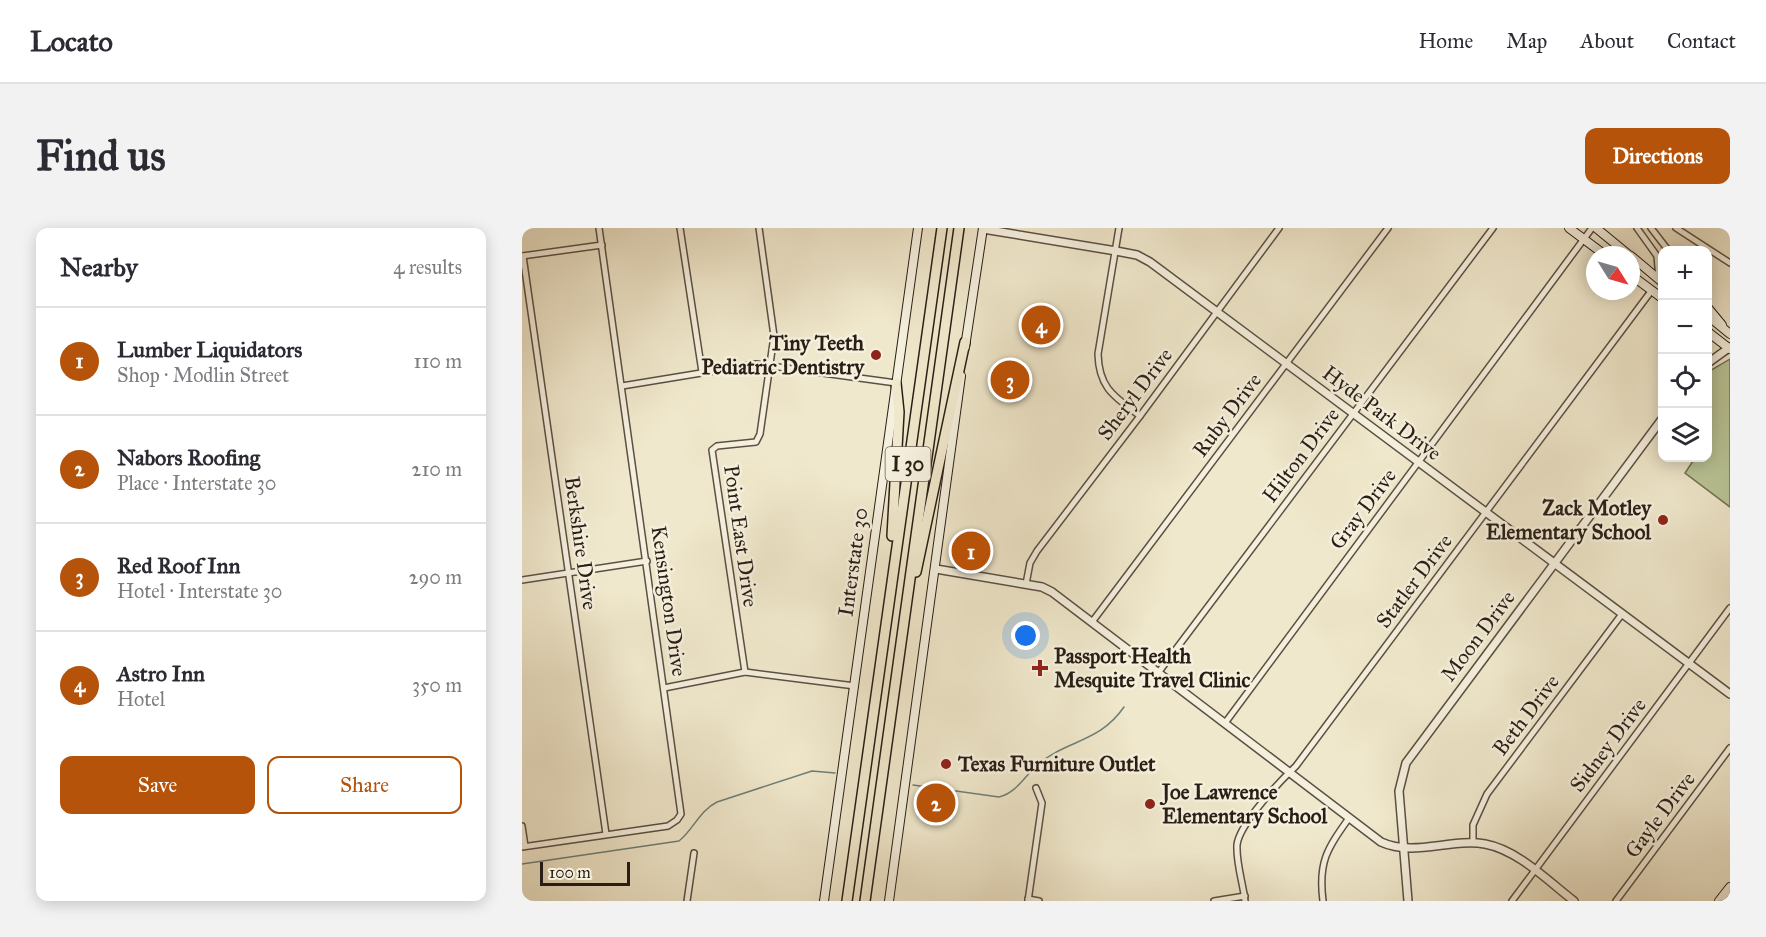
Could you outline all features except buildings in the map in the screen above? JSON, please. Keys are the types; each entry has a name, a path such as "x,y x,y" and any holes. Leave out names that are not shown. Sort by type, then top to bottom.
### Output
{"highway":[{"name":"I 30","path":"847,901 942,228"},
{"name":"I 30","path":"865,901 959,228"},
{"path":"904,618 965,342"},
{"path":"889,595 899,412 896,383"}],"main road":[{"name":"Interstate 30","path":"824,901 918,228"},
{"path":"889,901 936,569 965,342 983,228"},
{"path":"1569,228 1593,246"},
{"path":"1594,228 1617,246"},
{"path":"1640,264 1658,277"},
{"path":"1640,281 1658,295"},
{"path":"1652,290 1658,284"},
{"path":"1712,311 1727,331"},
{"path":"1712,320 1727,331"},
{"path":"1712,335 1730,348"},
{"path":"1719,901 1730,887"}],"street":[{"name":"Kensington Drive","path":"523,847 671,825 681,814 599,228"},
{"path":"680,228 702,372"},
{"name":"Point East Drive","path":"744,672 712,450 717,446 756,442 760,434 774,336 759,228"},
{"name":"Hyde Park Drive","path":"983,228 1137,255 1150,262 1730,694"},
{"path":"1119,228 1098,354 1099,367 1104,385 1113,396 1140,416"},
{"name":"Sheryl Drive","path":"1026,584 1030,563 1037,551 1279,228"},
{"name":"Ruby Drive","path":"1092,622 1388,228"},
{"name":"Hilton Drive","path":"1158,673 1493,228"},
{"name":"Gray Drive","path":"1224,723 1594,228"},
{"path":"1637,228 1658,261"},
{"path":"1651,228 1665,246"},
{"path":"1676,228 1730,263"},
{"path":"523,256 602,245"},
{"name":"Berkshire Drive","path":"523,256 606,834"},
{"name":"Statler Drive","path":"1245,899 1238,840 1246,826 1290,772 1652,290"},
{"path":"1712,360 1730,348"},
{"path":"622,386 756,363 896,383"},
{"name":"Moon Drive","path":"1408,901 1399,791 1406,763 1658,424"},
{"path":"522,580 647,561"},
{"path":"936,569 1026,584 1052,592 1381,842 1404,848 1473,843 1501,849 1574,901"},
{"name":"Sidney Drive","path":"1512,901 1730,608"},
{"name":"Beth Drive","path":"1473,843 1473,825 1487,794 1622,614"},
{"path":"664,688 744,672 855,686"},
{"name":"Gayle Drive","path":"1616,901 1730,748"},
{"path":"1036,788 1042,803 1028,900 1039,901"},
{"path":"1323,901 1321,870 1324,855 1349,818"},
{"path":"522,826 523,847"},
{"path":"687,901 694,854"},
{"path":"1214,901 1245,899"}],"green space":[{"path":"1730,359 1730,507 1685,473 1692,462 1712,462 1712,370"}],"waterway":[{"path":"913,785 999,797 1005,795 1037,765 1060,750 1104,728 1124,707"},
{"path":"522,864 679,841 701,815 717,802 812,771 835,773"}],"place":[{"name":"Astro Inn","path":"1041,325"},
{"name":"Tiny Teeth Pediatric Dentistry","path":"876,355"},
{"name":"Red Roof Inn","path":"1010,380"},
{"name":"Zack Motley Elementary School","path":"1663,520"},
{"name":"Lumber Liquidators","path":"971,551"},
{"name":"Passport Health Mesquite Travel Clinic","path":"1040,668"},
{"name":"Texas Furniture Outlet","path":"946,764"},
{"name":"Nabors Roofing","path":"936,803"},
{"name":"Joe Lawrence Elementary School","path":"1150,804"}]}
